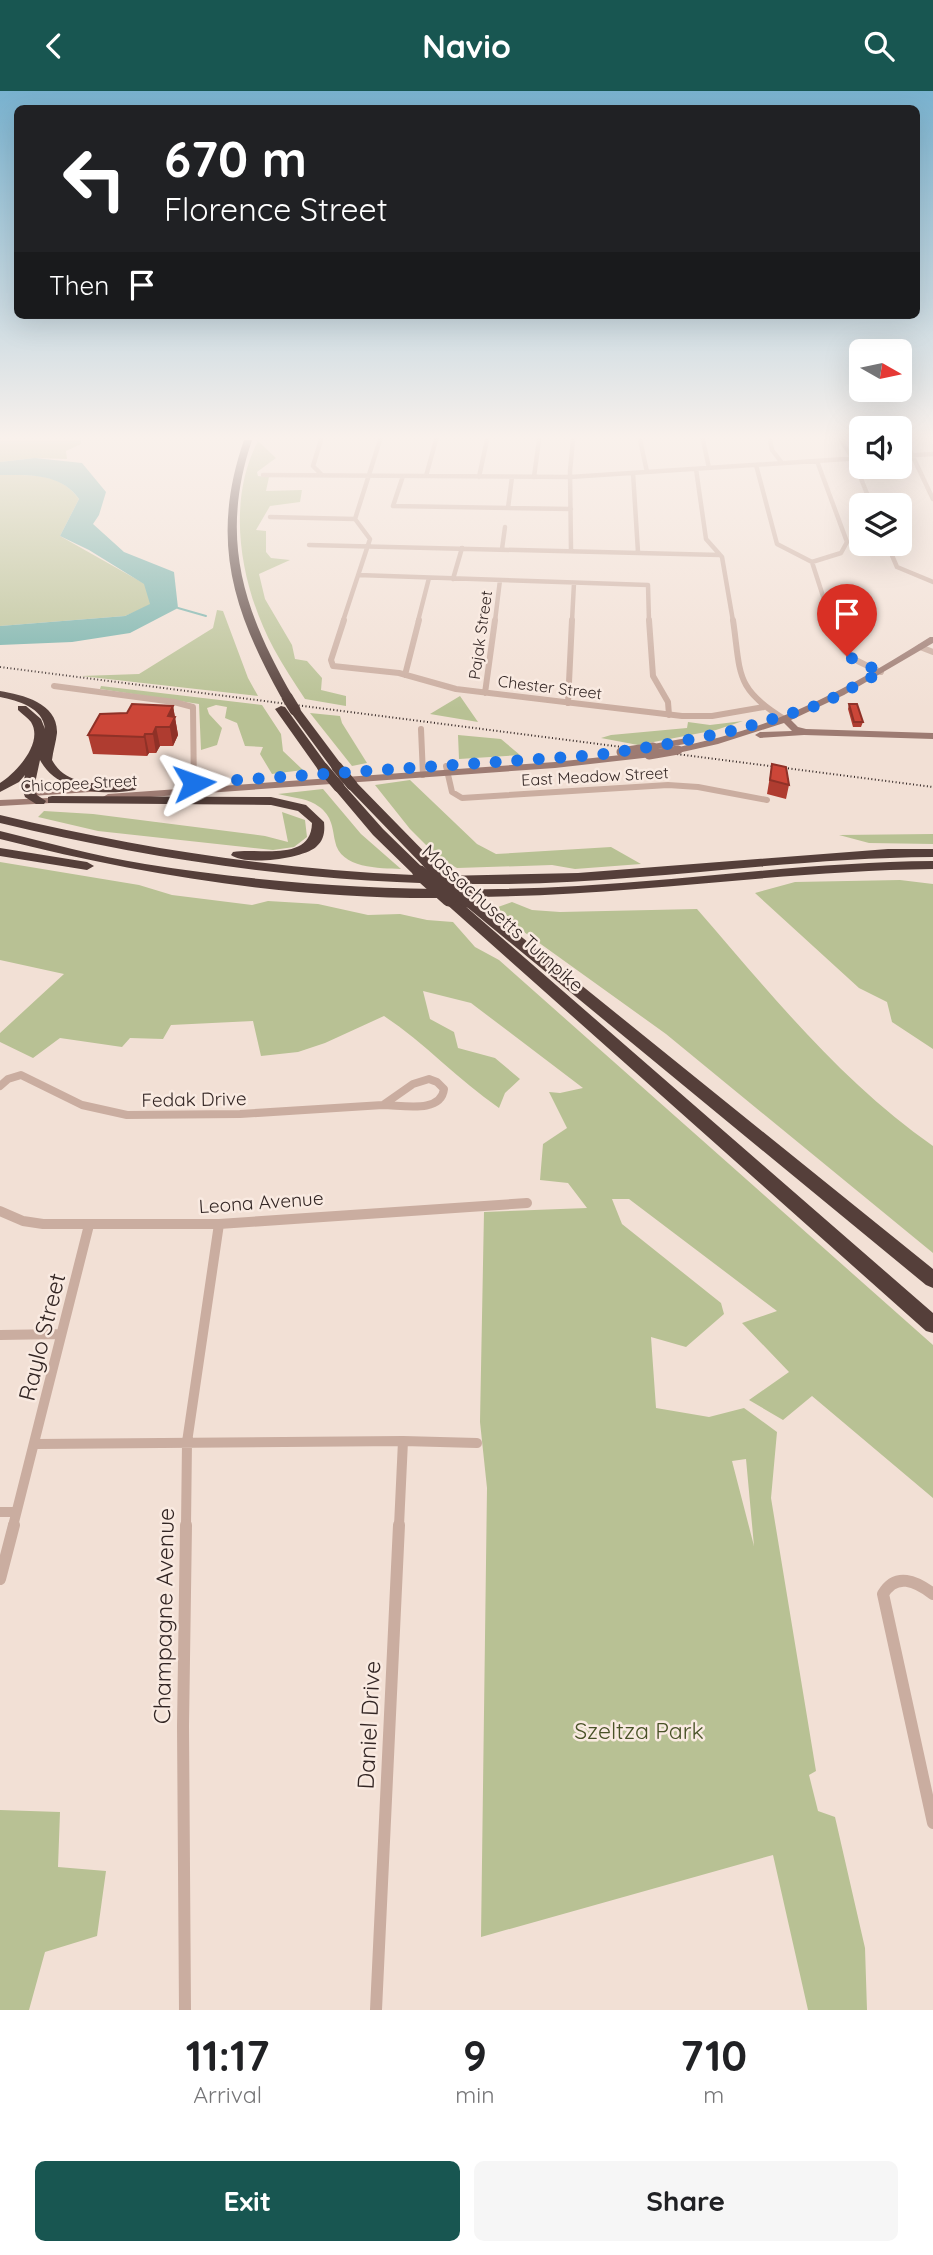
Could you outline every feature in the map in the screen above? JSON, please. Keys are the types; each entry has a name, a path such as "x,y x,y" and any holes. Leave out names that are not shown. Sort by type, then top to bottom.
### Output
{"highway":[{"name":"Massachusetts Turnpike","path":"222,530 222,558 236,618 274,696 295,710 337,767 345,786 379,832 449,899 933,1325"},
{"name":"Massachusetts Turnpike","path":"232,530 233,562 251,628 284,703 323,768 467,900 933,1280"},
{"path":"0,694 30,703 47,716 51,730 46,760 56,776 83,785 131,787"},
{"path":"0,701 25,710 37,721 39,740 33,755 15,779 0,788"},
{"path":"33,755 29,793 32,799 271,801 306,810 314,816 319,828 317,835 306,846 290,853 268,857 50,831"},
{"path":"0,818 146,851 227,864 328,874 436,879 571,878 811,856 933,853"},
{"path":"0,835 99,859 251,883"},
{"path":"0,852 109,869 367,892 491,893 608,888 800,869 933,865"}],"main road":[{"name":"Chicopee Street","path":"447,770 621,752 678,750 728,739 822,704 881,672 933,639"},
{"path":"822,704 811,712 812,721 823,728"},
{"name":"Chicopee Street","path":"0,803 447,770 651,751 782,718"},
{"path":"782,718 848,732"},
{"path":"782,718 798,730 810,733"},
{"path":"728,739 848,732 933,736"},
{"name":"Chicopee Street","path":"0,795 131,787 194,788"}],"street":[{"path":"363,530 370,540 358,575 648,585 654,680 667,695 670,703 669,715"},
{"path":"502,549 505,530"},
{"path":"570,530 570,550"},
{"path":"637,530 638,552"},
{"path":"705,530 706,539 720,555 725,567 741,679 764,707 782,718"},
{"path":"773,530 777,544 812,562 841,553 846,542 842,530"},
{"path":"309,545 720,555"},
{"path":"453,579 461,548"},
{"path":"892,556 897,567 933,582"},
{"path":"812,562 839,647 851,658 881,672"},
{"name":"Chester Street","path":"358,575 331,661 333,666 405,675 440,687 669,715 707,717 764,707"},
{"path":"405,675 429,578"},
{"name":"Pajak Street","path":"485,693 500,580"},
{"path":"568,703 574,583"},
{"path":"920,647 933,652"},
{"path":"54,686 191,706 194,709 194,788"},
{"path":"421,729 422,771"},
{"name":"East Meadow Street","path":"447,770 452,792 462,798 673,785 767,800"},
{"name":"Fedak Drive","path":"0,1086 14,1076 29,1078 82,1105 127,1115 240,1114 383,1105 412,1107 433,1105 443,1098 444,1089 434,1080 420,1080 383,1105"},
{"name":"Leona Avenue","path":"0,1211 33,1223 219,1224 527,1203"},
{"name":"Champagne Avenue","path":"185,2010 183,1726 187,1442 219,1224"},
{"name":"Raylo Street","path":"0,1579 89,1225"},
{"path":"0,1335 61,1334"},
{"path":"36,1444 403,1441 477,1443"},
{"name":"Daniel Drive","path":"376,2010 403,1441"},
{"path":"0,1513 16,1512"},
{"path":"933,1594 918,1584 899,1579 890,1583 883,1594 933,1823"}],"green space":[{"path":"0,530 63,530 60,536 145,584 151,605 125,616 0,626"},
{"path":"240,530 266,531 266,552 271,558 290,560 259,574 265,599 292,645 295,659 307,661 322,678 321,690 346,696 346,706 305,699 262,625 253,600 241,546"},
{"path":"217,610 223,611 248,678 258,696 81,676 139,674 213,628"},
{"path":"101,686 262,705 281,734 283,751 303,770 272,774 260,754 263,747 245,746 237,723 225,718 227,707 216,705 207,708 222,728 217,745 201,750 199,704 100,689"},
{"path":"460,696 478,722 430,714"},
{"path":"310,713 340,716 367,763 352,766"},
{"path":"743,721 716,730 638,745 601,738 687,728 688,722 710,725"},
{"path":"458,735 501,739 520,755 459,759"},
{"path":"410,780 477,844 496,854 611,847 641,864 575,869 552,865 457,868 440,859 410,829 375,785"},
{"path":"323,789 361,834 401,869 362,865 344,857 338,850 330,821 321,808 307,800 278,794"},
{"path":"44,811 93,814 265,836 288,842 282,812 305,820 307,837 294,847 273,850 98,831 38,817"},
{"path":"933,834 933,844 869,843 839,835"},
{"name":"Szeltza Park","path":"0,862 139,885 172,895 252,905 268,901 318,904 368,915 400,914 453,922 475,947 499,960 933,1345 933,1498 812,1396 783,1420 749,1400 789,1372 742,1323 777,1311 629,1199 612,1199 622,1224 721,1303 724,1314 686,1347 651,1337 656,1408 709,1417 744,1408 777,1432 771,1498 816,1771 809,1775 818,1811 835,1817 865,1948 867,2010 808,2010 773,1855 481,1937 487,1488 480,1422 484,1212 587,1208 568,1183 540,1180 543,1144 567,1128 549,1092 560,1093 583,1088 471,1003 423,991 430,1019 454,1032 458,1048 495,1058 520,1079 505,1093 499,1108 384,1016 325,1043 298,1052 261,1056 253,1021 171,1025 163,1039 130,1038 122,1047 60,1038 33,1058 0,1042 0,1033 64,974 0,960","holes":["746,1459 754,1546 732,1461"]},
{"path":"900,880 933,884 933,1049 892,1022 887,1002 859,988 755,893 795,882"},
{"path":"512,902 532,910 560,912 697,909 779,1004 837,1065 899,1121 933,1146 933,1253 666,1034 506,919 498,907"},
{"path":"0,1810 60,1812 58,1867 106,1871 97,1936 45,1952 29,2010 0,2010"}],"water":[{"path":"63,530 99,530 124,552 174,572 178,608 130,633 72,642 0,645 0,626 125,616 150,604 144,584 89,550 60,536"}],"building":[{"path":"132,704 173,706 168,716 175,717 170,727 156,727 153,734 145,734 144,737 88,735 100,714 127,713"},
{"path":"849,704 857,704 863,722 854,722"},
{"path":"772,764 786,767 789,785 770,780"}],"waterway":[{"path":"178,608 206,616"}],"railway":[{"path":"0,667 933,787"}],"route":[{"path":"194,783 597,755 678,743 736,730 822,704 881,672 847,656"}]}
